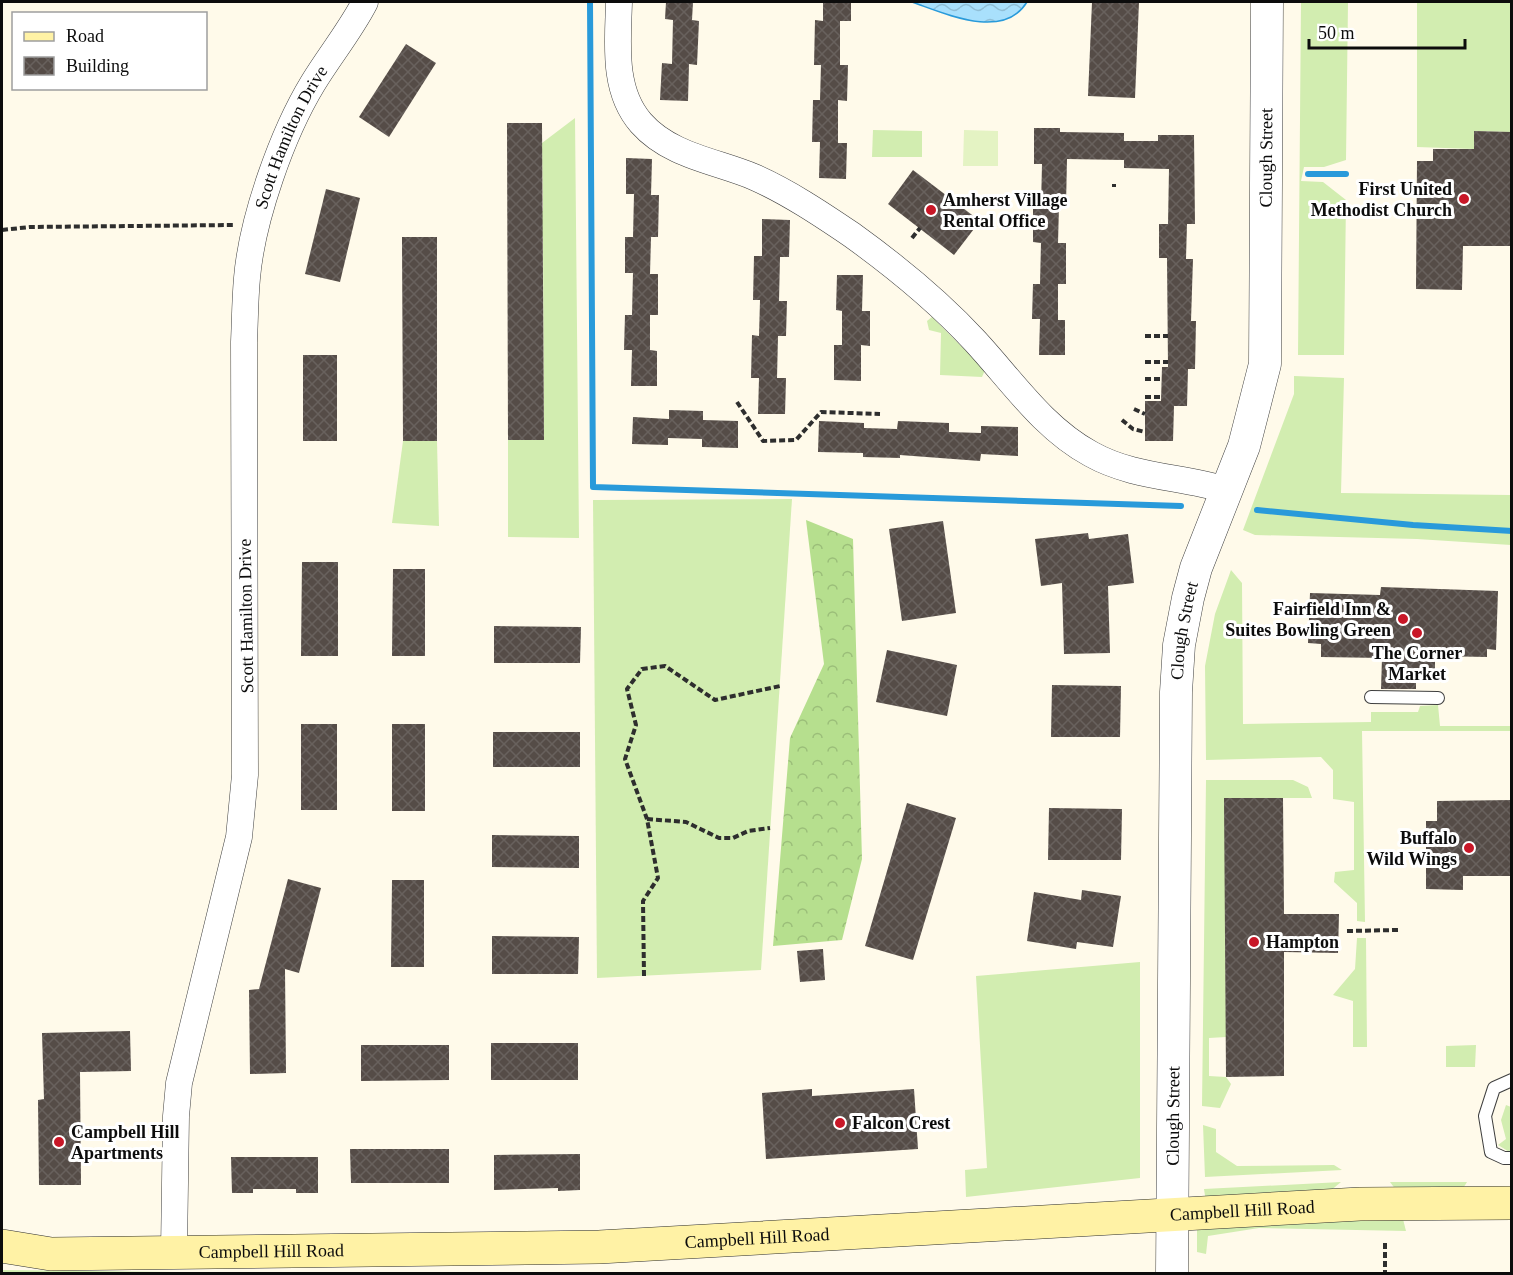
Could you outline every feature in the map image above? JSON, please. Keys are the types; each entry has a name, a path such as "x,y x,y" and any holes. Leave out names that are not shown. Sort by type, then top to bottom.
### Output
{"main road":[{"name":"Campbell Hill Road","path":"2,1246 51,1254 174,1250 599,1247 1360,1204 1512,1203"}],"street":[{"name":"Scott Hamilton Drive","path":"174,1250 176,1116 179,1083 239,837 245,775 244,342 247,276 258,222 283,146 312,84 355,21 365,2"},
{"path":"619,2 621,86 630,107 651,133 667,144 706,161 754,177 809,207 852,236 947,312 1034,409 1060,434 1092,455 1133,472 1204,483 1227,490"},
{"name":"Clough Street","path":"1172,1274 1176,692 1179,645 1188,598 1244,446 1264,364 1267,2"}],"lane":[{"path":"1371,697 1438,698"},
{"path":"1512,1080 1494,1088 1485,1116 1491,1152 1512,1158"}],"path":[{"path":"2,230 30,227 234,225 258,222"},
{"path":"912,238 920,228"},
{"path":"1145,336 1168,336"},
{"path":"1145,362 1168,362"},
{"path":"1144,379 1161,379"},
{"path":"1144,397 1161,397"},
{"path":"737,402 763,441 796,440 821,412 880,414"},
{"path":"1134,409 1145,414"},
{"path":"1122,420 1133,429 1145,432"},
{"path":"644,976 643,901 658,878 647,819 625,759 636,725 627,689 642,669 665,666 715,700 780,686"},
{"path":"647,819 686,822 719,838 733,838 748,831 770,828"},
{"path":"1347,931 1398,930"},
{"path":"1384,1243 1385,1274"}],"green space":[{"path":"1301,2 1348,2 1346,160 1324,167 1304,167 1301,181 1323,182 1346,200 1344,355 1298,355"},
{"path":"1417,2 1511,2 1511,132 1474,131 1474,149 1417,147"},
{"path":"575,118 579,538 508,537 508,440 544,440 543,237 507,211 543,211 542,143"},
{"path":"873,130 922,131 922,157 872,157"},
{"path":"964,130 998,131 998,166 963,166"},
{"path":"932,317 985,370 982,377 940,375 941,333 929,330 927,321"},
{"path":"1294,376 1344,378 1341,493 1511,495 1511,545 1417,539 1255,535 1243,530 1294,394"},
{"path":"403,441 437,441 439,526 392,523"},
{"path":"792,499 761,970 597,978 593,500"},
{"path":"806,520 853,539 862,859 842,940 773,946 790,738 824,664"},
{"path":"1231,570 1242,583 1243,724 1371,722 1371,712 1418,712 1420,706 1438,705 1440,726 1511,726 1511,731 1362,731 1365,922 1357,921 1357,903 1334,882 1335,872 1354,870 1354,802 1333,799 1333,770 1321,757 1206,760 1205,666 1215,614"},
{"path":"1206,780 1293,780 1308,787 1312,798 1225,798 1226,1037 1209,1038 1209,1076 1226,1077 1231,1084 1220,1108 1202,1106"},
{"path":"1357,938 1366,938 1367,1047 1353,1047 1353,1001 1333,995 1355,969"},
{"path":"1140,962 1140,1178 966,1197 965,1170 987,1168 976,976"},
{"path":"1476,1045 1475,1067 1446,1067 1446,1046"},
{"path":"1506,1105 1511,1107 1511,1153 1498,1145 1506,1139 1501,1120"},
{"path":"1203,1125 1216,1129 1216,1152 1237,1166 1334,1165 1342,1170 1205,1177"},
{"path":"1341,1182 1323,1197 1206,1202 1204,1189"},
{"path":"1390,1182 1467,1182 1462,1190 1396,1190"},
{"path":"1403,1219 1406,1231 1259,1228 1208,1236 1206,1254 1197,1252 1197,1226 1237,1221"},
{"path":"2,1270 175,1272 175,1273 2,1274"}],"water":[{"path":"912,2 1027,2 1016,14 1003,20 989,22 956,17"}],"building":[{"path":"666,2 693,2 692,20 699,21 697,65 689,64 688,101 660,100 662,63 672,64 673,20 665,19"},
{"path":"823,2 851,2 851,21 840,21 840,65 848,65 847,101 838,100 838,143 847,143 846,179 819,178 820,142 812,142 813,100 820,100 821,65 814,65 815,20 823,21"},
{"path":"1092,2 1139,2 1135,98 1088,96"},
{"path":"406,44 436,63 389,137 359,117"},
{"path":"507,123 542,123 544,440 508,440"},
{"path":"1034,128 1060,128 1060,132 1124,133 1124,141 1158,141 1158,135 1194,135 1195,224 1187,224 1186,259 1193,259 1191,321 1196,321 1195,369 1188,369 1187,406 1174,406 1173,441 1145,441 1145,401 1161,401 1162,367 1168,367 1167,258 1159,258 1159,224 1168,224 1169,169 1124,168 1124,160 1067,159 1066,206 1059,206 1058,243 1066,243 1066,284 1058,284 1058,320 1065,320 1065,355 1039,355 1040,319 1032,319 1033,284 1040,284 1041,243 1033,242 1033,206 1041,206 1042,164 1034,164"},
{"name":"First United Methodist Church","path":"1474,131 1512,132 1512,246 1463,246 1462,290 1416,289 1417,161 1433,161 1433,149 1474,149"},
{"path":"626,158 652,159 651,195 659,195 658,237 651,237 650,274 658,274 658,315 650,315 650,350 657,351 657,386 631,386 632,350 624,350 625,315 632,315 633,273 625,273 625,237 633,237 634,194 626,194"},
{"name":"Amherst Village Rental Office","path":"913,170 980,221 954,255 888,204"},
{"path":"326,189 360,198 340,282 305,274"},
{"path":"762,219 790,220 789,257 780,257 779,301 787,301 786,336 778,336 777,378 786,378 785,414 758,414 759,378 751,378 752,335 759,336 760,300 753,300 754,256 762,256"},
{"path":"402,237 437,237 437,441 403,441"},
{"path":"837,275 863,275 862,311 870,311 870,346 861,345 861,381 834,380 834,345 842,345 842,311 836,310"},
{"path":"303,355 337,355 337,441 303,441"},
{"path":"669,410 703,411 703,420 738,421 738,448 702,447 702,439 668,438 668,445 632,444 633,417 669,419"},
{"path":"819,421 864,423 864,428 897,429 898,421 949,423 949,432 981,433 981,426 1018,427 1018,456 981,454 980,461 900,455 900,458 863,457 863,453 818,452"},
{"path":"943,521 956,613 902,621 889,529"},
{"path":"1088,533 1089,539 1128,534 1134,583 1108,586 1110,653 1064,654 1062,583 1041,586 1035,539"},
{"path":"302,562 338,562 338,656 301,656"},
{"path":"393,569 425,569 425,656 392,656"},
{"name":"Fairfield Inn & Suites Bowling Green","path":"1381,587 1498,591 1496,650 1487,649 1487,657 1435,656 1435,673 1416,672 1416,689 1381,689 1382,658 1321,657 1321,644 1308,643 1310,593 1380,595"},
{"path":"494,626 581,627 580,663 494,663"},
{"path":"887,650 957,665 947,716 876,702"},
{"path":"1052,685 1121,686 1120,737 1051,737"},
{"path":"301,724 337,724 337,810 301,810"},
{"path":"392,724 425,724 425,811 392,811"},
{"path":"493,732 580,732 580,767 493,767"},
{"name":"Hampton","path":"1224,798 1283,798 1284,914 1339,914 1338,953 1284,952 1284,1076 1226,1077"},
{"name":"Buffalo Wild Wings","path":"1512,800 1512,876 1463,876 1463,890 1426,889 1426,821 1437,821 1437,801"},
{"path":"907,803 956,818 913,960 865,946"},
{"path":"1049,808 1122,809 1121,860 1048,860"},
{"path":"492,835 579,836 579,868 492,867"},
{"path":"288,879 321,888 299,973 285,969 286,1073 250,1074 249,990 259,989"},
{"path":"392,880 424,880 424,967 391,967"},
{"path":"1082,890 1121,896 1113,947 1077,942 1076,949 1027,941 1034,892 1081,900"},
{"path":"492,936 579,937 578,974 492,974"},
{"path":"823,949 825,980 800,982 797,951"},
{"path":"130,1031 131,1071 80,1072 81,1185 39,1185 38,1100 44,1099 42,1033"},
{"path":"491,1043 578,1043 578,1080 491,1080"},
{"path":"361,1045 449,1045 449,1080 361,1081"},
{"name":"Falcon Crest","path":"812,1089 812,1096 914,1089 918,1149 766,1159 762,1093"},
{"path":"350,1149 449,1149 449,1183 351,1183"},
{"path":"580,1154 580,1190 558,1191 558,1188 494,1190 494,1155"},
{"path":"231,1157 318,1157 318,1193 296,1193 296,1189 253,1189 253,1193 232,1193"}],"waterway":[{"path":"590,2 593,487 1181,506"},
{"path":"1308,174 1346,174"},
{"path":"1257,510 1413,525 1512,531"}],"place":[{"name":"First United Methodist Church","path":"1464,199"},
{"name":"Amherst Village Rental Office","path":"931,210"},
{"name":"Fairfield Inn & Suites Bowling Green","path":"1403,619"},
{"name":"The Corner Market","path":"1417,633"},
{"name":"Buffalo Wild Wings","path":"1469,848"},
{"name":"Hampton","path":"1254,942"},
{"name":"Falcon Crest","path":"840,1123"},
{"name":"Campbell Hill Apartments","path":"59,1142"}]}
